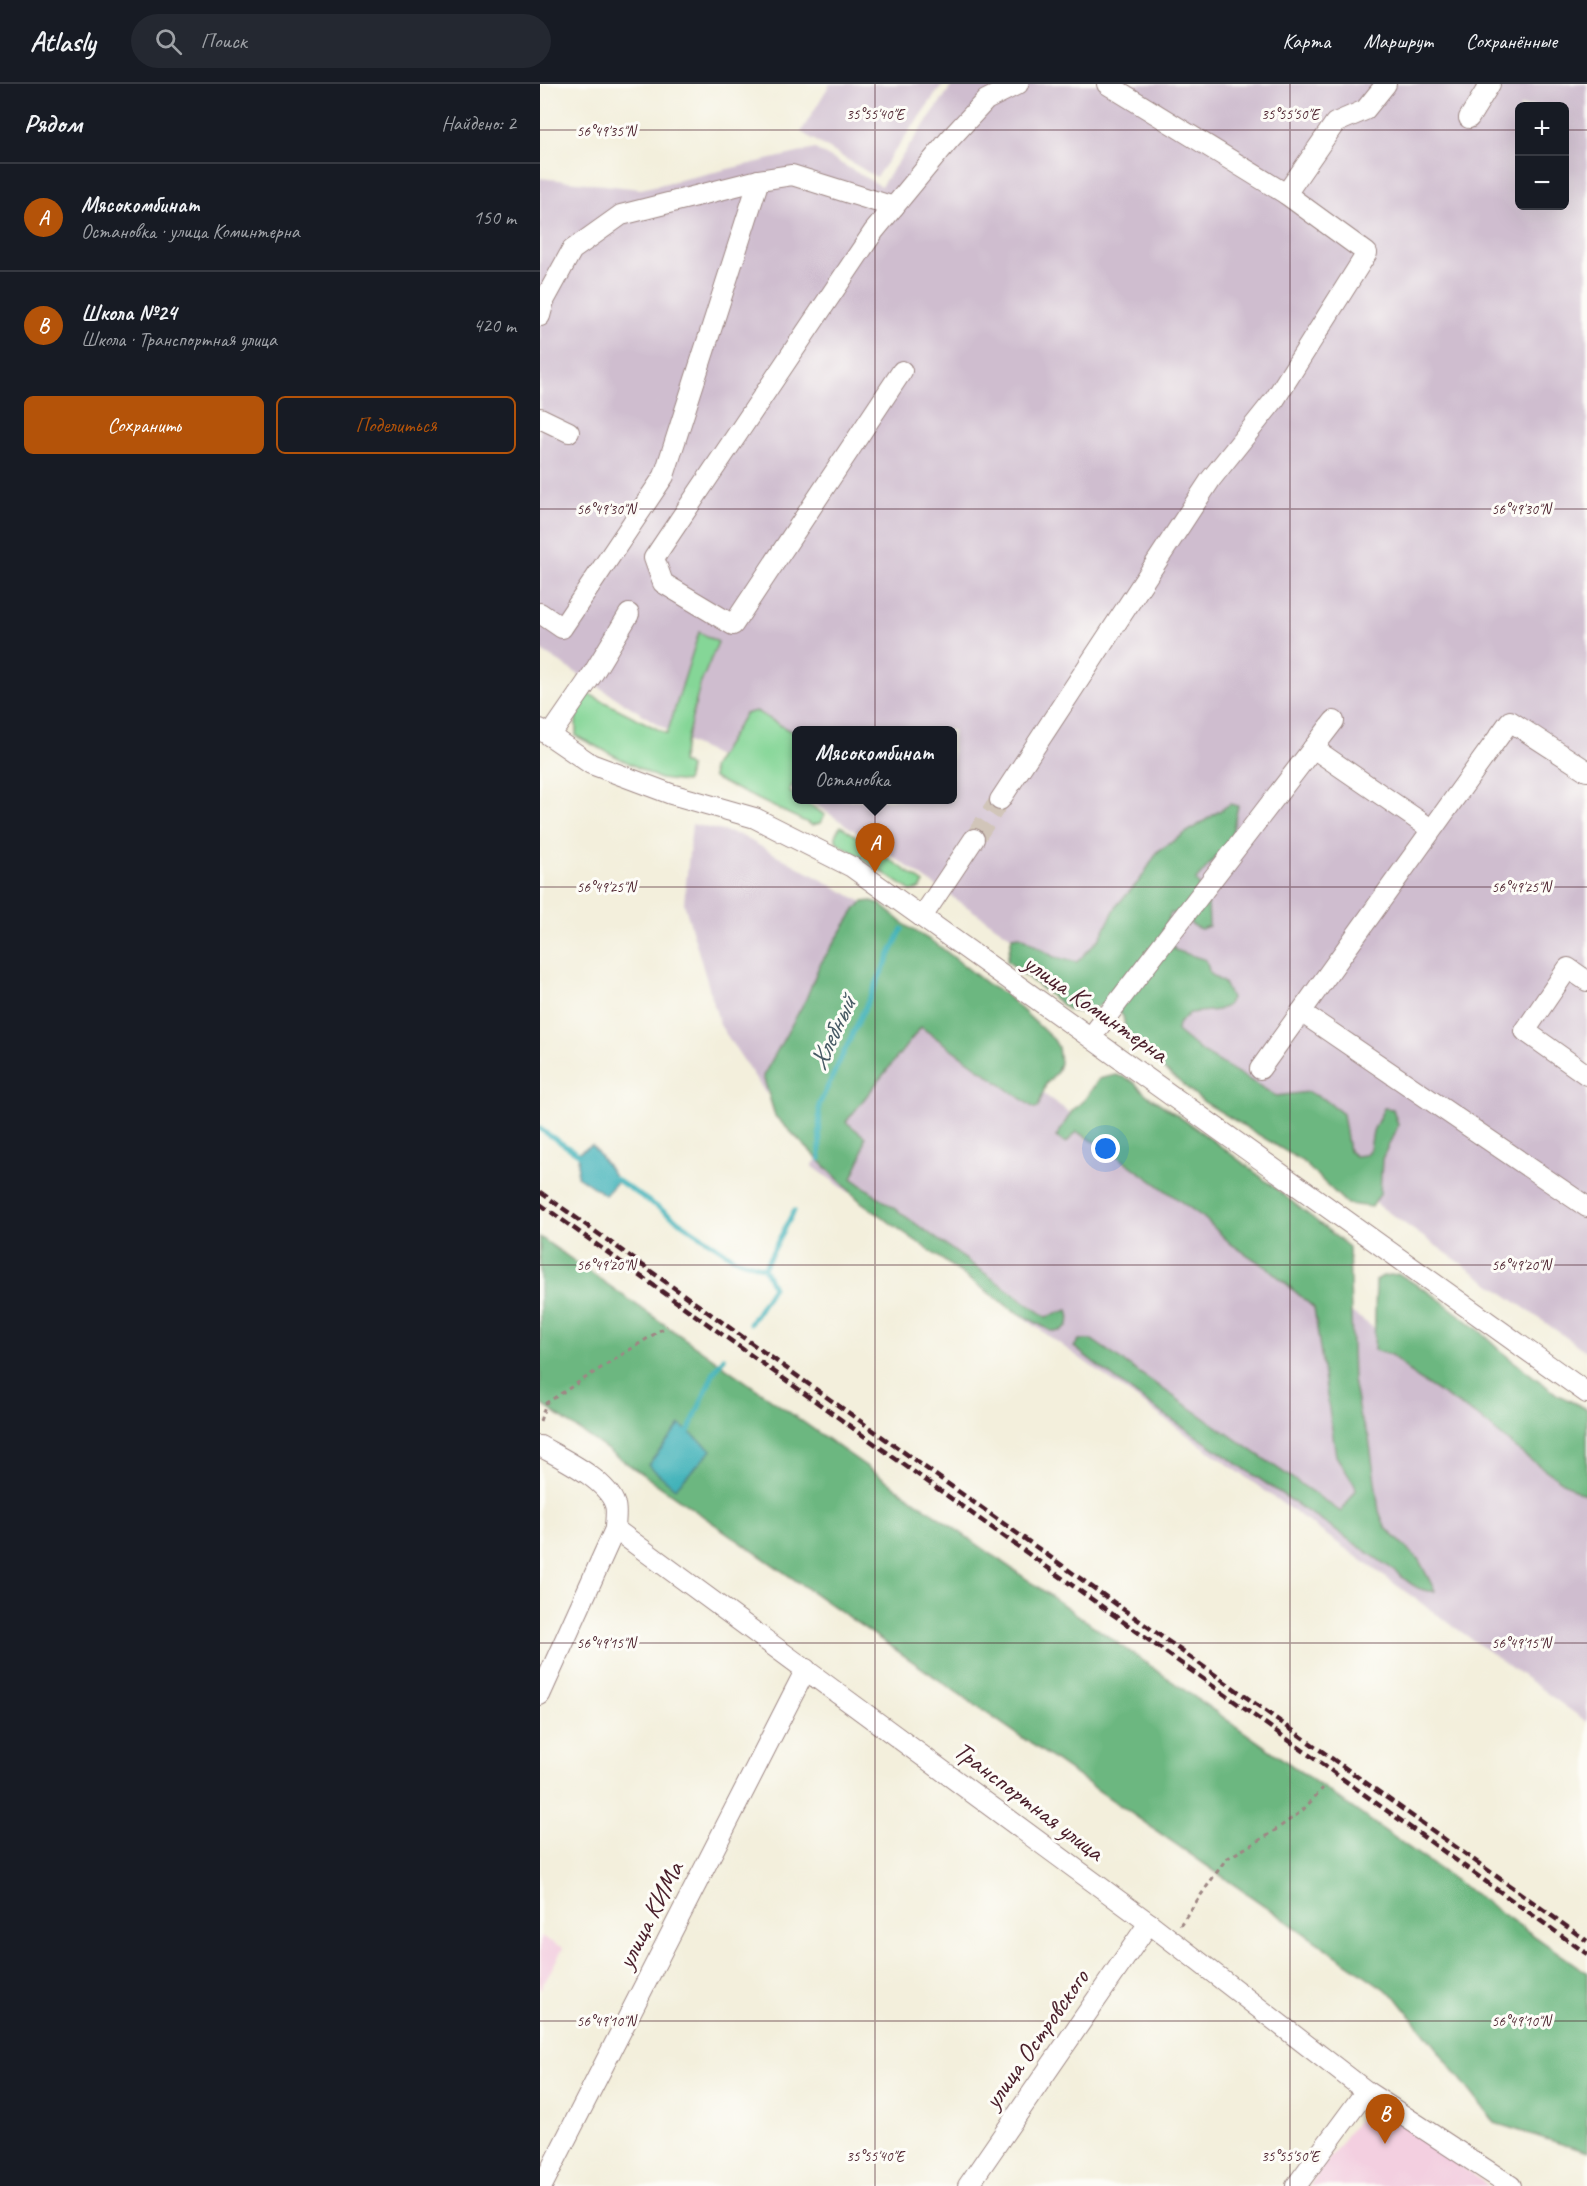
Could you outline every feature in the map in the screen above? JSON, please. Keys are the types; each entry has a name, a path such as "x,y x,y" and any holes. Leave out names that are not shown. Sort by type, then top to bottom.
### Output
{"street":[{"path":"902,371 734,625 663,583 654,558 874,231 949,140 986,100 1018,84"},
{"path":"1000,800 1211,479 1275,399 1367,253 1286,194 1107,84"},
{"path":"1286,194 1335,123 1365,110 1386,84"},
{"path":"1469,118 1490,84"},
{"path":"540,316 544,301 572,250 621,215 759,180 792,175 894,207"},
{"path":"540,613 562,628 664,476 759,180"},
{"path":"540,418 569,432"},
{"path":"545,732 594,672 629,614"},
{"path":"1091,1037 1334,722"},
{"path":"1260,1069 1510,722 1587,771"},
{"name":"улица Коминтерна","path":"545,732 591,764 671,794 755,818 852,867 1587,1393"},
{"path":"1313,748 1431,829"},
{"path":"922,918 974,839"},
{"path":"1587,981 1568,968 1525,1031 1587,1075"},
{"path":"1301,1012 1587,1207"},
{"path":"540,1446 586,1472 602,1486 615,1504 615,1529 540,1695"},
{"name":"Транспортная улица","path":"615,1529 1149,1923 1366,2091 1511,2186"},
{"name":"улица КИМа","path":"542,2186 806,1669"},
{"name":"улица Островского","path":"968,2186 1149,1923"},
{"path":"1296,2186 1366,2091"}],"path":[{"path":"540,1421 546,1403 667,1326"},
{"path":"1170,1939 1226,1859 1267,1836 1302,1811 1323,1788"}],"shaded area":[{"path":"830,84 943,84 876,177 801,132"},
{"path":"953,84 1587,84 1587,1352 1378,1205 1087,988 815,804 957,804 957,726 792,726 792,790 683,740 540,650 540,178 641,189 815,149 881,186"},
{"path":"692,824 740,835 873,908 766,1094 720,1025 684,903"},
{"path":"922,1008 1587,1479 1587,1722 812,1166"},
{"path":"540,1936 563,1948 540,1990"},
{"path":"1371,2102 1489,2186 1309,2186"}],"green space":[{"path":"699,632 718,642 700,685 681,762 690,767 686,782 660,779 576,736 576,714 587,693 667,734"},
{"path":"756,711 792,732 792,786 789,791 792,793 792,804 808,804 825,815 820,823 812,825 713,778 712,768 745,714"},
{"path":"1230,804 1238,806 1231,839 1196,880 1208,901 1209,926 1201,929 1179,915 1171,913 1165,927 1175,950 1206,960 1210,974 1224,983 1231,998 1227,1006 1218,1010 1190,1013 1178,1024 1177,1031 1201,1051 1276,1096 1308,1092 1324,1099 1343,1114 1349,1151 1355,1156 1365,1155 1370,1149 1373,1131 1384,1108 1393,1109 1398,1125 1382,1159 1380,1194 1372,1207 1347,1204 1302,1161 1204,1102 1127,1039 1123,1016 1117,1010 1101,1005 1085,1013 1069,1010 1007,961 1012,937 1020,936 1054,957 1077,962 1100,938 1117,905 1140,880 1158,851"},
{"path":"841,826 924,883 920,889 911,891 836,841 836,833"},
{"path":"872,901 880,904 908,927 938,945 990,986 1004,993 1054,1040 1058,1047 1060,1063 1057,1072 1046,1084 1038,1108 1034,1108 921,1027 846,1122 865,1137 861,1158 852,1178 1046,1317 1068,1310 1070,1318 1067,1326 1060,1331 1051,1331 1013,1310 861,1202 775,1116 763,1076 806,999 819,966 857,907 863,902"},
{"path":"1115,1075 1133,1082 1147,1095 1204,1134 1349,1247 1353,1380 1360,1418 1369,1437 1379,1511 1385,1527 1419,1560 1435,1591 1424,1590 1413,1585 1136,1395 1074,1347 1079,1340 1092,1340 1341,1512 1356,1490 1336,1456 1314,1308 1269,1269 1231,1244 1204,1218 1106,1148 1077,1132 1066,1143 1056,1137 1072,1111 1085,1099 1099,1079"},
{"path":"540,1237 1587,1973 1587,2152 1495,2123 1396,1997 540,1403"},
{"path":"1399,1274 1435,1296 1558,1395 1587,1409 1587,1494 1578,1492 1525,1456 1480,1418 1417,1378 1391,1355 1374,1350 1376,1280 1383,1276"}],"water":[{"path":"592,1145 618,1181 605,1195 577,1176 579,1152"},
{"path":"680,1425 712,1450 675,1488 648,1465"}],"waterway":[{"name":"Хлебный","path":"820,1159 819,1105 902,929"},
{"path":"540,1129 584,1158"},
{"path":"614,1178 734,1258 764,1268"},
{"name":"Хлебный","path":"750,1324 773,1287 764,1268 794,1211"},
{"name":"Хлебный","path":"688,1432 714,1372 724,1358"}],"tunnel":[{"path":"974,839 1000,800"}],"railway":[{"path":"540,1192 1587,1941"},
{"path":"540,1204 1587,1954"}],"place":[{"name":"Мясокомбинат","path":"875,873"},
{"name":"Школа №24","path":"1385,2144"}]}
